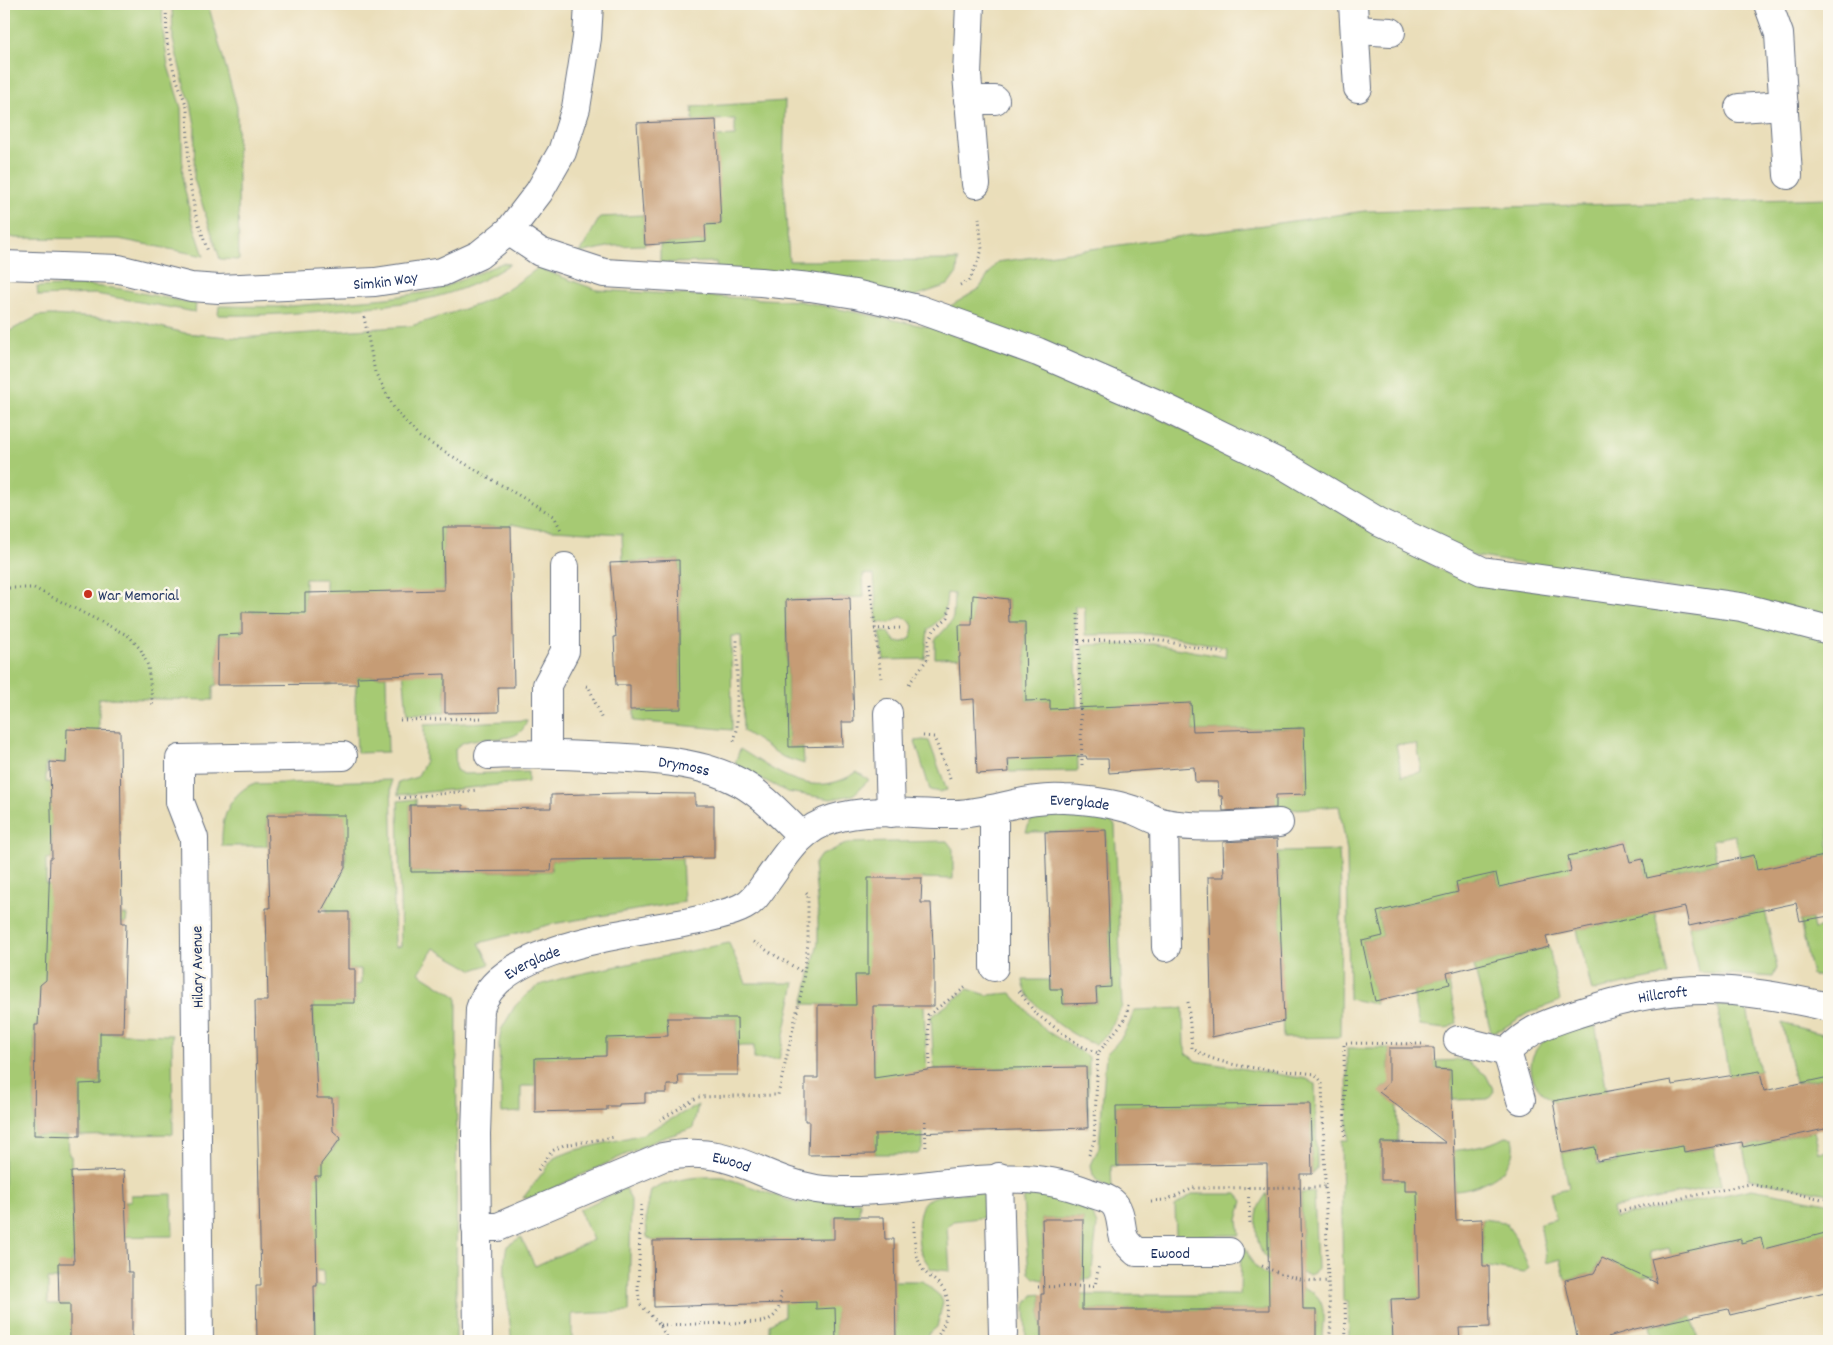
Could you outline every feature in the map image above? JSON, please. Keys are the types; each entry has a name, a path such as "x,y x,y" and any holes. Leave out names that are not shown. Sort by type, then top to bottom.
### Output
{"street":[{"name":"Simkin Way","path":"4,265 120,269 191,287 219,289 375,282 442,272 479,255 509,231 539,192 562,152 576,108 587,38 589,4"},
{"path":"970,4 967,75 982,100 976,184"},
{"path":"1768,4 1779,34 1788,175"},
{"path":"1358,88 1354,17 1391,32"},
{"path":"1739,108 1784,105"},
{"path":"509,231 540,252 604,273 800,286 855,294 918,309 1038,352 1152,402 1288,467 1379,522 1482,571 1740,607 1829,630"},
{"path":"547,753 546,685 565,651 565,567"},
{"path":"888,713 891,813"},
{"name":"Drymoss","path":"489,755 547,753 644,758 713,772 740,782 760,796 801,835"},
{"name":"Hilary Avenue","path":"199,1341 194,838 180,802 180,759 344,756"},
{"name":"Everglade","path":"478,1341 476,1134 480,1009 483,998 492,986 522,965 549,952 603,936 701,919 744,906 755,898 801,835 819,823 835,818 891,813 958,814 994,809 1037,799 1082,800 1131,810 1164,823 1204,826 1280,823"},
{"path":"994,809 1003,975"},
{"path":"1164,823 1166,947"},
{"name":"Hillcroft","path":"1507,1052 1523,1036 1543,1025 1594,1008 1658,992 1706,988 1748,991 1829,1007"},
{"path":"1458,1040 1507,1052 1520,1100"},
{"name":"Ewood","path":"476,1228 498,1227 663,1157 685,1152 706,1153 736,1159 782,1179 817,1189 888,1190 999,1177 1031,1178 1075,1187 1112,1202 1121,1217 1124,1239 1136,1252 1229,1252"},
{"path":"999,1177 1003,1334"}],"path":[{"path":"166,4 167,42 174,72 187,107 189,178 195,212 210,257"},
{"path":"918,309 970,280 982,250 976,184"},
{"path":"364,317 375,372 394,408 418,436 554,516 562,531 565,567"},
{"path":"870,583 877,657"},
{"path":"4,588 34,588 129,636 141,650 148,666 153,708"},
{"path":"928,658 928,642 934,630 948,617 950,606"},
{"path":"1078,614 1082,768"},
{"path":"874,628 902,628"},
{"path":"732,748 737,730 736,640"},
{"path":"1079,641 1154,640 1223,653"},
{"path":"589,686 605,729"},
{"path":"400,720 488,718"},
{"path":"934,737 944,768 954,787"},
{"path":"399,798 485,790"},
{"path":"654,1123 698,1097 778,1095 804,973 808,943 808,894 798,885"},
{"path":"750,940 804,973"},
{"path":"1003,975 1036,1014 1081,1046 1098,1053"},
{"path":"930,1065 928,1015 970,983"},
{"path":"1188,1002 1192,1048 1204,1057 1231,1064 1315,1074 1322,1082 1331,1325 1329,1341"},
{"path":"1088,1157 1094,1141 1098,1053 1126,1018 1128,1005"},
{"path":"1345,1136 1344,1044 1434,1044 1458,1040"},
{"path":"926,1121 926,1160"},
{"path":"535,1174 552,1151 564,1145 622,1134"},
{"path":"1618,1211 1750,1184 1822,1199 1829,1198"},
{"path":"1248,1187 1250,1232"},
{"path":"1173,1197 1194,1188 1326,1187"},
{"path":"641,1196 638,1291 640,1304 660,1324 668,1341"},
{"path":"914,1219 915,1245 924,1270 937,1281 947,1298 947,1315 940,1334 934,1341"},
{"path":"1259,1264 1280,1274 1315,1282 1328,1281"},
{"path":"1029,1289 1095,1286"},
{"path":"660,1324 763,1322 774,1318 778,1313 781,1290"},
{"path":"1345,1303 1346,1341"}],"green space":[{"path":"4,4 162,4 163,31 168,66 181,108 183,182 191,217 204,256 119,239 15,238 4,235"},
{"path":"172,4 208,4 237,107 239,260 220,259 194,179 195,125 191,103 185,88 173,40"},
{"path":"785,101 783,174 789,261 958,260 957,273 948,285 909,298 717,271 716,262 660,263 660,244 705,241 705,225 719,224 722,220 718,211 700,138 735,136 735,119 693,121 692,107"},
{"path":"1829,198 1829,620 1745,600 1468,555 947,308 979,289 997,262 1365,211"},
{"path":"643,215 645,245 612,246 580,253 600,217"},
{"path":"502,263 510,264 470,285 432,298 412,302 299,313 218,315 219,306 280,307 387,298 434,291"},
{"path":"538,268 597,290 799,301 939,329 1157,417 1290,481 1448,574 1475,582 1586,595 1671,611 1735,614 1829,637 1829,855 1773,867 1760,886 1753,855 1740,858 1735,835 1712,840 1717,863 1678,871 1649,887 1643,859 1630,862 1625,843 1568,856 1572,874 1499,887 1496,873 1456,882 1465,925 1445,895 1377,912 1383,936 1362,941 1376,1004 1349,999 1347,851 1339,806 1268,811 1267,781 1306,778 1303,728 1193,731 1191,704 1084,708 1082,645 1153,644 1225,657 1226,647 1155,634 1085,635 1085,607 1075,606 1078,771 1009,772 1008,759 1051,717 1049,700 1026,701 1025,622 1009,622 1008,599 974,596 970,657 935,658 935,640 949,625 953,617 954,594 947,593 944,614 928,629 925,659 884,660 880,632 888,632 896,642 904,642 911,638 913,626 909,620 901,617 890,623 877,622 874,575 863,574 864,597 786,600 789,747 803,747 804,764 783,757 743,731 741,636 731,636 732,730 634,721 634,710 681,709 679,560 623,562 622,534 536,529 511,524 511,527 443,527 445,713 407,714 397,604 330,635 332,684 326,685 326,579 305,579 305,620 272,634 272,612 242,612 242,634 218,635 217,685 213,686 213,700 99,698 99,730 66,763 46,763 46,782 67,783 51,827 52,858 46,859 46,884 63,885 121,914 127,915 126,923 48,921 47,939 64,940 124,1000 124,1009 100,1009 100,1033 172,1035 173,1134 80,1136 80,1083 100,1083 100,1062 50,1025 35,1025 34,1135 68,1136 69,1155 71,1156 73,1224 126,1222 126,1201 131,1201 131,1195 172,1194 173,1236 93,1237 93,1253 73,1254 72,1263 59,1279 48,1279 48,1304 72,1304 70,1341 4,1341 4,334 38,316 51,315 132,320 185,333 239,338 411,326 479,304 510,288","holes":["1396,744 1417,745 1422,772 1402,776"]},
{"path":"83,285 122,289 196,304 195,312 96,294 38,296 37,287"},
{"path":"386,676 388,752 357,753 355,699 357,677"},
{"path":"527,720 523,730 515,735 505,738 472,740 462,743 455,749 456,770 463,774 528,772 528,782 398,795 398,783 417,777 425,763 424,725"},
{"path":"915,741 929,741 947,790 939,792 930,790"},
{"path":"740,749 782,774 810,784 825,784 841,780 857,772 869,780 853,795 831,799 787,792 737,766 735,763"},
{"path":"391,780 395,947 401,946 398,801 416,799 416,805 410,805 411,872 551,871 552,860 682,858 684,902 552,924 479,943 490,964 473,970 434,948 419,973 457,997 456,1341 315,1341 314,1286 324,1286 323,1271 287,1270 309,1176 321,1176 321,1150 332,1151 337,1144 336,1134 329,1128 333,1128 332,1098 313,1098 316,1068 313,1002 355,1003 355,985 361,984 361,969 327,969 349,939 349,912 327,912 327,907 316,908 334,874 342,874 345,868 346,851 339,846 345,841 345,822 338,815 267,815 267,846 222,846 224,818 231,802 243,789 252,784"},
{"path":"1042,812 1108,819 1115,825 1122,1006 1108,1033 1095,1044 1075,1035 1052,1019 1031,999 1025,989 1023,980 1049,980 1050,989 1062,989 1063,1004 1097,1003 1097,988 1111,987 1106,831 1026,832 1031,820"},
{"path":"947,841 953,849 953,879 922,878 869,975 855,975 924,1006 929,1121 923,1121 923,1148 918,1154 875,1154 873,1019 842,1005 803,1004 818,942 818,910 814,865 820,856 848,843"},
{"path":"1339,851 1341,888 1340,1037 1283,1038 1278,852"},
{"path":"1765,910 1777,967 1773,977 1698,972 1689,926"},
{"path":"1655,913 1667,975 1592,991 1577,930"},
{"path":"1812,919 1814,929 1829,926 1829,979 1812,975 1800,921"},
{"path":"729,943 746,983 795,983 779,1059 754,1059 754,1046 738,1046 737,1018 668,1018 668,1037 606,1038 606,1057 535,1058 535,1086 521,1086 521,1112 502,1113 499,1044 501,1030 515,1006 527,994 540,985 570,976"},
{"path":"1549,947 1560,1001 1528,1013 1502,1029 1491,1032 1474,966"},
{"path":"1449,984 1457,1023 1446,1029 1420,1026 1413,992"},
{"path":"968,989 987,995 1011,993 1045,1030 1089,1057 1088,1128 1086,1067 934,1069 931,1017"},
{"path":"1717,1005 1747,1009 1760,1071 1729,1076"},
{"path":"1183,1008 1184,1045 1187,1054 1196,1061 1307,1079 1315,1084 1317,1169 1312,1174 1310,1104 1116,1106 1117,1166 1111,1166 1112,1190 1097,1181 1093,1175 1091,1165 1099,1147 1106,1054 1124,1034 1134,1010"},
{"path":"1595,1023 1607,1092 1553,1101 1541,1091 1533,1078 1531,1067 1533,1056 1545,1040 1554,1035"},
{"path":"1782,1023 1829,1036 1829,1077 1795,1083"},
{"path":"1347,1048 1389,1048 1389,1070 1407,1071 1383,1088 1383,1095 1390,1100 1397,1100 1398,1142 1381,1142 1381,1180 1405,1180 1430,1191 1435,1297 1391,1299 1393,1341 1349,1341 1348,1301 1343,1300 1341,1140 1348,1140"},
{"path":"1465,1060 1486,1075 1494,1091 1488,1099 1452,1100 1451,1070 1435,1069 1435,1061"},
{"path":"698,1105 693,1128 657,1140 532,1198 523,1198 554,1158 572,1151 643,1134"},
{"path":"1814,1131 1819,1152 1829,1151 1829,1194 1749,1179 1743,1147"},
{"path":"1505,1137 1513,1138 1514,1149 1511,1159 1505,1168 1486,1182 1465,1189 1455,1190 1454,1160 1449,1160 1449,1151 1485,1145"},
{"path":"1614,1142 1683,1146 1684,1152 1714,1147 1721,1185 1612,1208 1614,1218 1752,1189 1827,1203 1829,1232 1764,1250 1741,1243 1740,1239 1722,1243 1726,1259 1674,1269 1669,1248 1650,1252 1655,1274 1620,1281 1616,1264 1609,1261 1599,1263 1594,1273 1565,1280 1561,1259 1547,1263 1540,1223 1556,1219 1550,1192 1569,1188 1562,1153 1595,1147 1598,1165 1617,1162"},
{"path":"724,1177 799,1204 802,1199 860,1202 859,1216 834,1217 836,1341 769,1341 769,1324 784,1316 784,1283 777,1283 776,1239 653,1241 647,1237 646,1216 651,1190 686,1179"},
{"path":"625,1188 631,1200 629,1312 572,1314 572,1341 511,1341 505,1280 507,1246 521,1237 535,1266 593,1240 579,1210"},
{"path":"1038,1188 1085,1199 1097,1225 1091,1279 1082,1280 1083,1219 1042,1219 1044,1280 1034,1278 1029,1273 1023,1201 1027,1193"},
{"path":"982,1192 987,1196 988,1217 953,1221 947,1227 950,1271 931,1269 922,1254 918,1240 919,1216 924,1204 927,1200 938,1196"},
{"path":"1314,1192 1317,1268 1314,1273 1309,1275 1274,1264 1265,1257 1258,1241 1257,1221 1260,1203 1267,1193 1268,1252 1302,1251 1301,1193"},
{"path":"1192,1194 1237,1194 1243,1201 1238,1220 1240,1235 1176,1236 1175,1206"},
{"path":"1482,1219 1505,1222 1516,1238 1529,1268 1523,1273 1483,1266"},
{"path":"1241,1248 1246,1248 1253,1263 1263,1273 1275,1280 1311,1291 1319,1298 1323,1310 1322,1341 1316,1341 1316,1310 1076,1310 1076,1295 1240,1295"},
{"path":"887,1281 922,1281 940,1296 943,1302 937,1327 920,1341 896,1341 896,1304 887,1304"},
{"path":"1041,1294 1041,1341 1026,1341 1025,1306 1033,1295"},
{"path":"1693,1317 1698,1341 1654,1341 1650,1326"}],"building":[{"path":"716,120 721,224 705,225 706,241 645,245 637,123"},
{"path":"443,527 511,527 514,687 498,687 499,712 445,713 445,674 357,677 358,684 217,685 218,635 242,634 242,612 305,613 305,593 444,590"},
{"path":"679,560 681,709 630,710 630,685 616,685 614,637 616,637 610,563"},
{"path":"973,595 1008,599 1009,622 1025,622 1026,701 1050,700 1050,709 1191,703 1193,731 1304,728 1306,794 1276,795 1276,808 1223,811 1222,796 1219,796 1218,782 1195,782 1194,767 1109,773 1108,759 1087,759 1086,756 1008,759 1009,772 977,774 974,699 961,700 959,657 959,625 972,625"},
{"path":"850,598 854,722 842,722 843,746 789,747 786,600"},
{"path":"67,729 120,731 122,923 126,923 123,1033 100,1033 100,1083 80,1084 80,1136 34,1135 35,1025 38,1025 40,985 46,980 50,858 52,858 50,762 66,763"},
{"path":"622,793 695,794 695,805 714,805 714,858 552,860 551,871 411,872 410,805 463,805 463,809 551,808 551,795"},
{"path":"267,815 345,815 345,868 321,912 349,912 349,969 355,969 355,1003 313,1003 317,1098 332,1098 333,1131 341,1138 321,1164 321,1176 315,1176 317,1286 314,1286 315,1341 257,1341 256,1286 261,1286 255,1001 268,1001 266,908 270,908"},
{"path":"1106,830 1111,987 1096,988 1097,1003 1063,1004 1062,989 1050,989 1045,832"},
{"path":"1277,839 1284,1021 1212,1037 1208,877 1224,877 1223,842"},
{"path":"1625,843 1630,862 1643,859 1647,878 1754,855 1757,870 1829,855 1829,916 1800,921 1796,903 1689,926 1685,907 1546,937 1549,947 1447,973 1450,984 1375,1001 1362,941 1383,936 1377,912 1458,892 1456,882 1496,873 1499,887 1571,871 1568,856"},
{"path":"868,878 922,878 921,903 931,903 934,966 934,1006 873,1006 874,1078 934,1069 1086,1067 1088,1128 875,1134 875,1154 808,1155 809,1121 805,1121 805,1078 818,1078 818,1005 856,1005 855,975 868,975"},
{"path":"667,1018 737,1018 738,1075 678,1075 679,1085 667,1085 667,1093 645,1093 645,1103 607,1106 607,1110 535,1112 535,1058 606,1056 606,1038 668,1036"},
{"path":"1389,1048 1434,1048 1435,1069 1451,1070 1456,1220 1482,1219 1483,1266 1489,1266 1490,1327 1459,1328 1460,1341 1393,1341 1391,1299 1419,1298 1417,1191 1405,1191 1405,1180 1381,1180 1381,1142 1446,1143 1379,1092 1389,1083"},
{"path":"1760,1071 1764,1091 1829,1077 1829,1128 1743,1147 1742,1142 1684,1152 1683,1146 1597,1161 1595,1147 1562,1153 1553,1101 1671,1080 1672,1085"},
{"path":"1310,1104 1312,1174 1300,1174 1303,1310 1316,1310 1316,1341 1041,1341 1041,1294 1044,1294 1042,1219 1083,1219 1082,1310 1269,1310 1267,1164 1117,1166 1116,1106"},
{"path":"124,1170 128,1272 132,1272 132,1341 70,1341 70,1304 59,1304 58,1263 74,1263 71,1172"},
{"path":"834,1217 884,1217 885,1239 894,1239 896,1341 836,1341 835,1308 816,1309 816,1302 654,1307 653,1241 834,1239"},
{"path":"1829,1232 1829,1291 1730,1315 1728,1309 1635,1329 1608,1337 1608,1341 1578,1341 1565,1280 1594,1273 1602,1258 1657,1283 1651,1259 1741,1239 1741,1243 1761,1238 1764,1249"}],"place":[{"name":"War Memorial","path":"88,594"}]}
